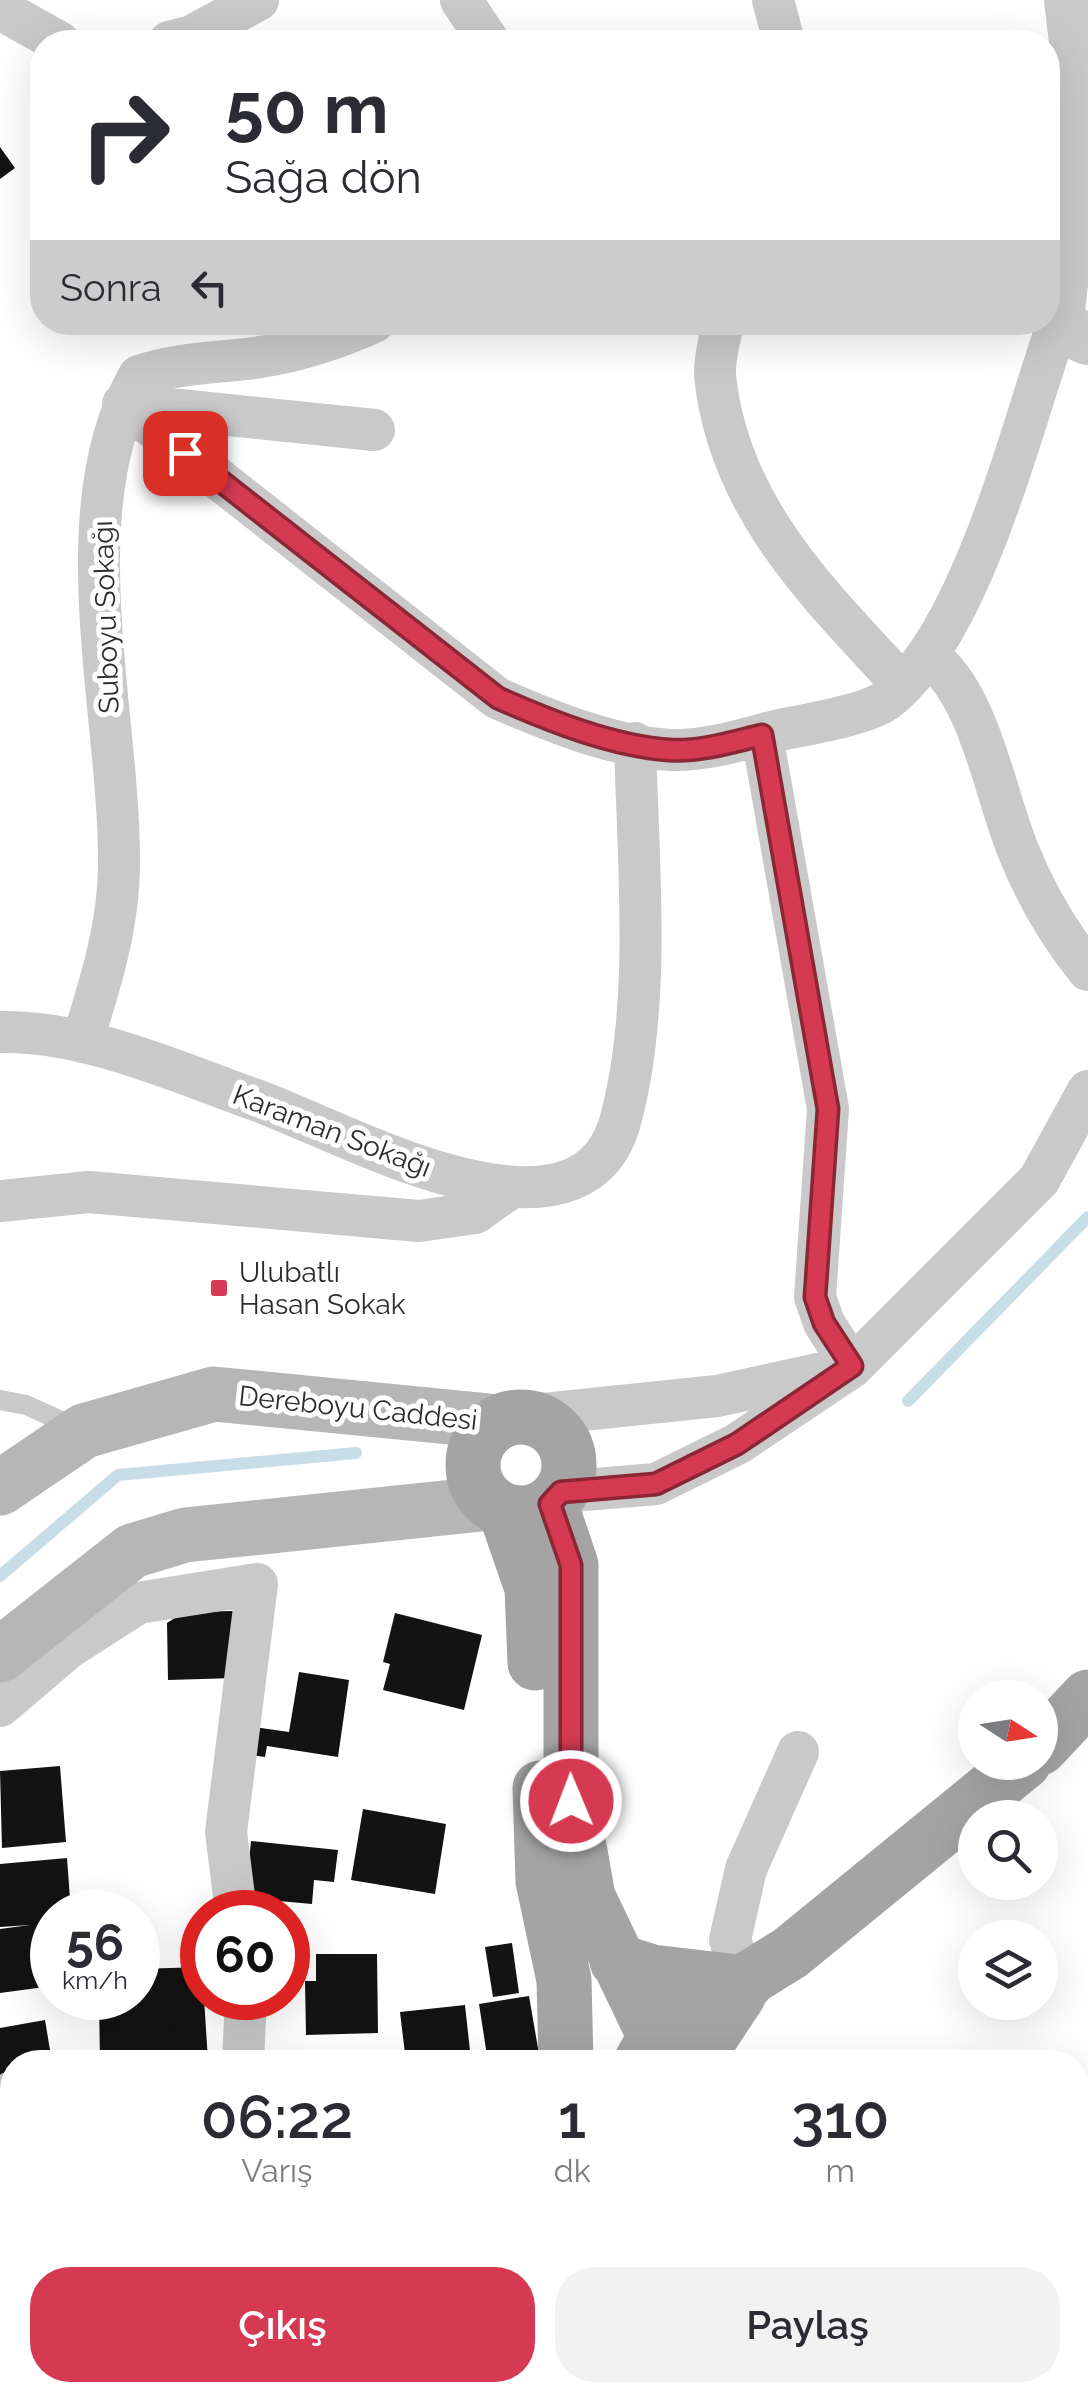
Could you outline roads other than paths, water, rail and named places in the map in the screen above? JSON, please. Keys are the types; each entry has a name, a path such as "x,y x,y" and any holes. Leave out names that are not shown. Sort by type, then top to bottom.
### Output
{"main road":[{"name":"Dereboyu Caddesi","path":"0,1488 84,1430 214,1394 507,1419"},
{"path":"0,1655 132,1551 185,1535 527,1502 569,1462 558,1434 531,1417 507,1419 486,1431 474,1460 474,1476 527,1502 571,1565 571,1801 588,1897 658,2050"},
{"path":"527,1502 543,1881 564,1980 566,2050"},
{"path":"1058,1729 1088,1697"},
{"path":"668,2050 1001,1780"},
{"path":"617,1961 652,1972 746,1983"},
{"path":"564,1980 590,2011 651,2050"}],"street":[{"path":"203,30 258,0"},
{"path":"462,0 482,30"},
{"path":"774,0 781,30"},
{"path":"123,404 498,698 539,716 670,750 715,746 883,702 915,670 968,584 1073,332 1084,109 1070,0"},
{"path":"0,9 37,30"},
{"path":"310,335 330,341"},
{"path":"123,404 138,376 162,368 258,357 344,335"},
{"path":"721,335 715,372 728,437 748,496 791,564 915,670 947,671 964,699 1018,850 1053,920 1088,970"},
{"path":"123,404 374,430"},
{"name":"Suboyu Sokağı","path":"82,1042 105,968 119,866 100,604 103,496 123,404"},
{"path":"762,735 828,1109 815,1297 824,1323 852,1366"},
{"name":"Karaman Sokağı","path":"0,1032 82,1042 260,1101 414,1167 512,1186 561,1184 596,1164 619,1125 636,1024 635,744"},
{"path":"527,1502 656,1484 737,1444 852,1366 1039,1180 1088,1091"},
{"path":"0,1201 89,1192 418,1221 475,1213 512,1186"},
{"path":"507,1419 717,1396 852,1366"},
{"path":"0,1706 68,1648 138,1603 258,1584 226,1832 233,1890"},
{"path":"746,1983 730,1940 746,1869 798,1752"},
{"path":"244,2050 245,2020"}],"lane":[{"path":"0,1400 26,1405 84,1430"}],"waterway":[{"path":"908,1401 1088,1217"},
{"path":"0,1576 118,1475 356,1453"}],"place":[{"name":"Ulubatlı Hasan Sokak","path":"219,1288"}]}
